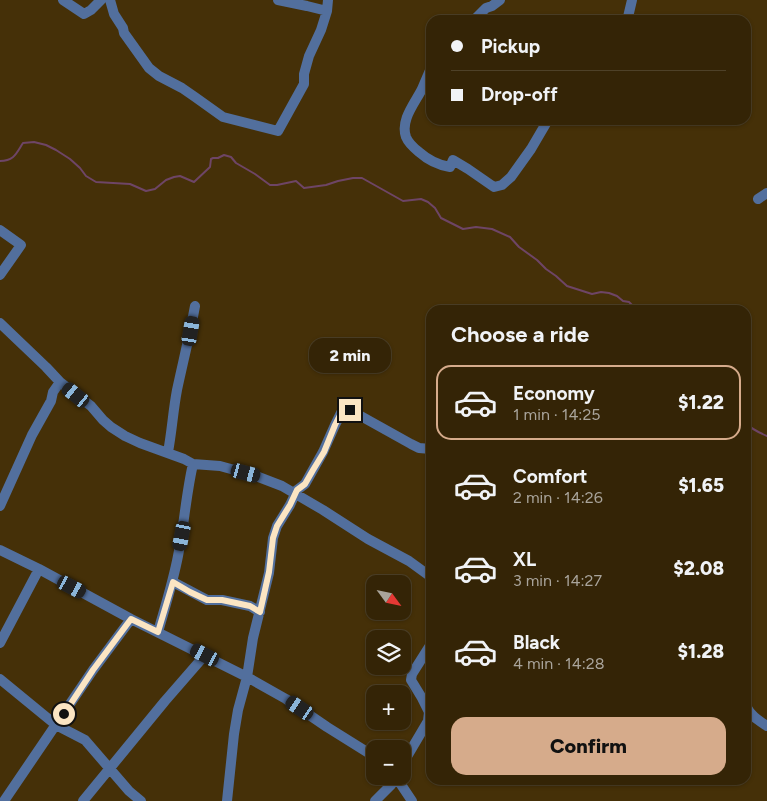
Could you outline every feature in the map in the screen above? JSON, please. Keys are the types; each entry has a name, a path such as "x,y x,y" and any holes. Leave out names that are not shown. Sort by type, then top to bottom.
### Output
{"street":[{"path":"63,0 84,14 101,0"},
{"path":"110,0 114,14 124,33 149,68 159,76 196,97 222,117 278,131 304,84 304,74 309,56 321,30 327,11 328,0"},
{"path":"278,0 327,11"},
{"path":"479,15 486,8 500,0"},
{"path":"628,15 632,0"},
{"path":"426,80 408,114 405,126 406,137 430,161 440,166 450,167 453,160 494,187 502,185 511,177 545,125"},
{"path":"758,199 767,193"},
{"path":"0,230 20,245 0,275"},
{"path":"168,452 177,391 195,306"},
{"path":"0,323 60,382 91,406 111,427 140,443 168,452 194,464 220,466 277,483 409,561 426,573"},
{"path":"0,506 32,434 60,382"},
{"path":"227,801 238,710 247,677 253,638 269,572 273,538 277,526 297,490 305,484 320,458 343,409 350,410 419,448 426,449"},
{"path":"158,632 173,582 194,464"},
{"path":"0,550 39,568 131,619 247,677 286,699 366,751"},
{"path":"0,643 39,568"},
{"path":"173,582 207,600 222,600 250,606 260,612"},
{"path":"4,801 93,670 131,619"},
{"path":"426,652 412,674 411,680 426,706"},
{"path":"83,801 205,655"},
{"path":"0,678 56,725 85,740 129,791 141,801"},
{"path":"751,714 767,726"},
{"path":"411,750 426,724"},
{"path":"375,801 391,785"},
{"path":"402,785 412,801"}],"waterway":[{"path":"0,161 12,158 23,143 34,142 46,145 70,159 86,176 96,182 130,184 146,191 155,189 166,180 174,177 180,176 194,182 210,167 211,159 224,155 231,157 236,163 270,185 296,181 304,188 353,178 362,178 403,201 421,199 428,202 435,208 441,218 463,229 476,227 492,229 510,237 519,247 567,286 592,294 609,293 632,305"},
{"path":"751,427 767,436"}],"route":[{"path":"64,714 93,670 131,619 158,632 173,582 207,600 222,600 250,606 260,612 269,572 273,538 277,526 297,490 305,484 324,452 343,409 350,410"}]}
